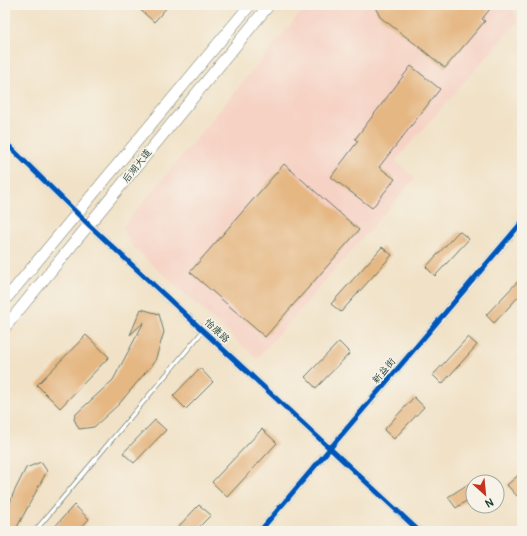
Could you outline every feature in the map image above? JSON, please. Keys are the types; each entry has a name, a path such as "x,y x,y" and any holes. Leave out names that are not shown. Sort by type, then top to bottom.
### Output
{"main road":[{"name":"后湖大道","path":"5,300 250,5"},
{"name":"后湖大道","path":"5,327 269,5"}],"street":[{"name":"怡康路","path":"5,142 89,225 419,531"},
{"name":"新益街","path":"260,531 522,222"}],"lane":[{"path":"35,531 203,330"}],"shaded area":[{"path":"307,5 512,5 517,22 395,161 415,178 257,359 132,246 123,227"}],"building":[{"path":"135,5 169,5 154,22"},
{"path":"374,5 493,5 482,19 485,21 445,68 380,17"},
{"path":"411,66 440,89 379,167 395,179 372,208 331,177 358,141 355,139"},
{"path":"284,164 359,230 265,337 190,272"},
{"path":"459,231 469,239 435,276 426,267"},
{"path":"382,247 392,255 341,312 331,304"},
{"path":"522,277 522,293 494,323 486,315"},
{"path":"141,309 159,314 164,332 155,361 119,404 94,427 79,429 74,419 76,414 113,380 144,322 130,335"},
{"path":"86,335 109,357 60,408 37,385"},
{"path":"468,337 477,345 442,384 433,375"},
{"path":"339,342 350,353 316,388 305,377"},
{"path":"200,368 213,382 186,409 173,396"},
{"path":"414,397 424,407 394,439 384,430"},
{"path":"155,420 166,430 134,463 123,453"},
{"path":"262,429 277,443 227,497 212,482"},
{"path":"41,462 47,471 15,531 5,531 5,517 13,494 26,468"},
{"path":"522,472 522,491 517,496 507,485"},
{"path":"465,486 465,502 456,508 448,497"},
{"path":"74,505 89,519 78,531 51,531"},
{"path":"199,505 211,515 195,531 181,531 177,528"}],"cycle path":[{"path":"5,142 89,225 419,531"},
{"path":"260,531 522,222"}]}
